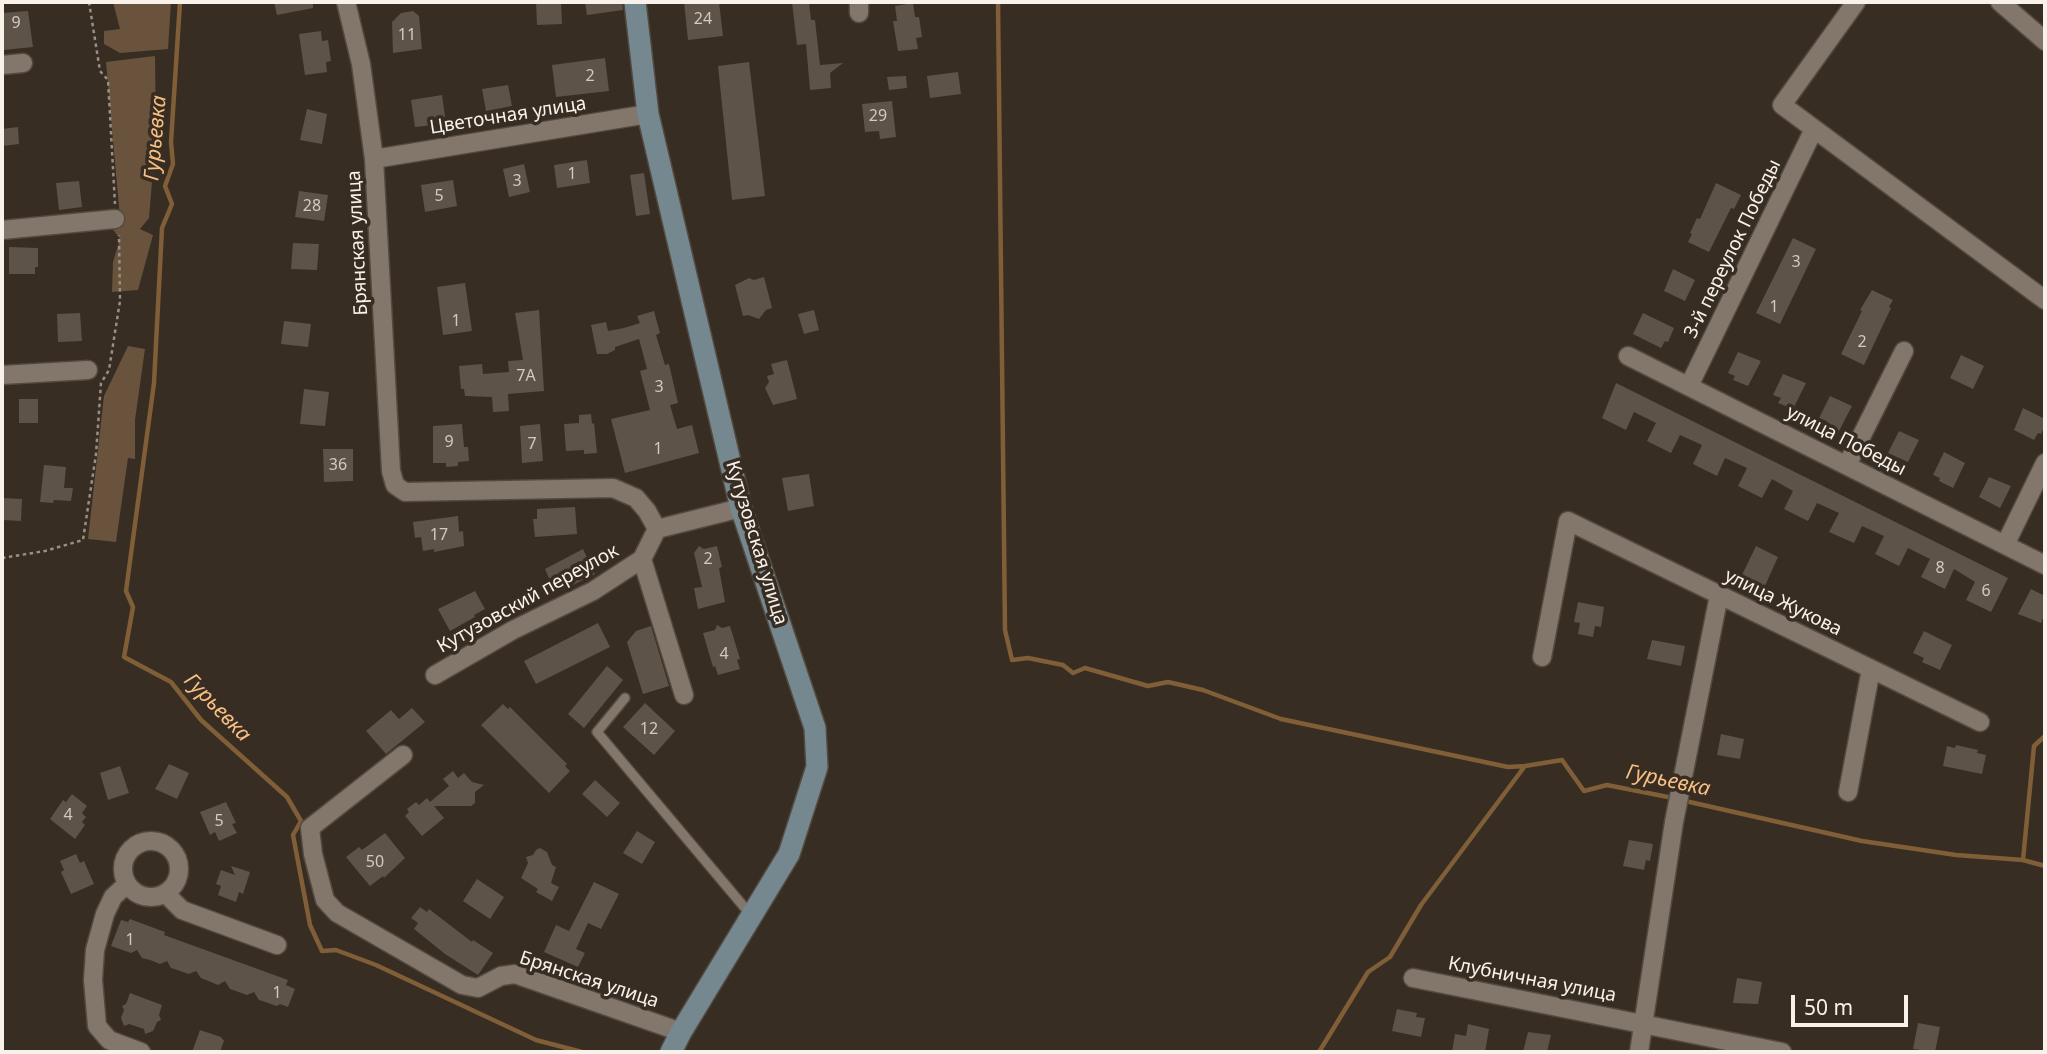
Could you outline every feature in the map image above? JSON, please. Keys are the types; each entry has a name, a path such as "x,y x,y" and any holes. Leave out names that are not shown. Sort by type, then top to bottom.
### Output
{"street":[{"name":"Брянская улица","path":"346,2 361,64 374,159 391,471 395,485 405,492 613,488 636,498 657,529"},
{"name":"Кутузовская улица","path":"635,2 648,114 741,508 815,728 817,767 789,854 671,1052"},
{"path":"1856,2 1782,105 2045,300"},
{"path":"2000,2 2045,41"},
{"path":"2,65 23,63"},
{"name":"Цветочная улица","path":"374,159 648,114"},
{"name":"3-й переулок Победы","path":"1689,386 1814,129"},
{"path":"2,230 116,219"},
{"path":"1847,465 1904,351"},
{"name":"улица Победы","path":"1628,356 2045,565"},
{"path":"2,374 88,370"},
{"path":"2005,545 2045,463"},
{"path":"657,529 741,508"},
{"name":"улица Жукова","path":"1542,657 1568,521 1980,722"},
{"name":"Кутузовский переулок","path":"435,676 513,629 593,591 642,559 657,529"},
{"name":"Кутузовский переулок","path":"642,559 684,695"},
{"path":"1639,1052 1674,822 1719,595"},
{"path":"1848,792 1871,669"},
{"name":"Брянская улица","path":"403,755 310,828 313,854 325,901 337,913 462,985 478,988 501,976 515,974 681,1032"},
{"path":"144,842 162,843 175,854 180,871 173,888 166,894 149,898 133,891 127,884 123,867 129,851 144,842"},
{"path":"127,884 113,897 105,914 95,950 93,980 97,1026 109,1040 141,1052"},
{"path":"166,894 182,911 277,945"},
{"name":"Клубничная улица","path":"1413,978 1782,1052"}],"lane":[{"path":"625,698 597,732 751,915"}],"path":[{"path":"2,558 45,551 83,540 96,454 101,383 109,370 120,301 120,239 116,219 108,80 100,71 89,2"}],"shaded area":[{"path":"113,2 171,2 168,49 120,53 104,44 104,31 120,29"},
{"path":"155,56 156,133 149,218 140,229 153,235 138,290 112,292 113,262 120,239 109,224 120,218 106,62"},
{"path":"128,346 145,349 135,420 135,459 128,458 116,542 88,539 104,396"}],"building":[{"path":"274,2 313,2 313,8 277,15"},
{"path":"536,2 561,2 562,24 537,25"},
{"path":"585,2 622,2 623,10 587,15"},
{"path":"684,2 719,2 723,36 688,40"},
{"path":"792,2 809,2 811,20 815,20 820,65 843,63 830,73 831,88 810,90 806,44 797,45"},
{"path":"913,3 915,17 919,17 922,37 916,38 918,49 898,51 893,21 897,21 895,6"},
{"path":"28,11 33,47 4,50 2,13"},
{"path":"413,11 419,16 422,49 393,53 392,22 401,13"},
{"path":"321,31 322,41 328,40 331,61 326,62 327,72 305,75 299,34"},
{"path":"605,58 609,91 556,97 552,65"},
{"path":"749,62 765,196 732,200 718,66"},
{"path":"958,72 961,94 930,98 927,76"},
{"path":"906,76 907,88 889,90 887,77"},
{"path":"508,85 512,106 486,111 482,89"},
{"path":"442,95 445,117 434,119 435,125 415,127 411,100"},
{"path":"892,101 896,137 880,139 879,131 865,132 862,104"},
{"path":"307,109 327,114 322,144 300,140"},
{"path":"18,127 19,144 2,146 2,129"},
{"path":"587,160 590,183 557,188 554,165"},
{"path":"524,164 530,192 509,197 503,169"},
{"path":"644,173 650,214 636,216 630,175"},
{"path":"453,180 457,206 425,212 421,185"},
{"path":"79,181 82,207 59,210 56,183"},
{"path":"1716,183 1741,195 1734,209 1731,208 1709,252 1688,242 1697,218 1700,219"},
{"path":"299,191 328,195 324,221 295,217"},
{"path":"1793,238 1816,249 1780,324 1756,313"},
{"path":"293,243 319,244 317,270 291,269"},
{"path":"9,247 38,248 38,267 35,267 35,274 9,274"},
{"path":"1673,269 1695,280 1685,301 1664,291"},
{"path":"764,277 772,308 766,310 759,319 743,316 735,285 749,278 754,280"},
{"path":"465,283 472,331 443,335 437,287"},
{"path":"1872,290 1893,300 1864,365 1841,354"},
{"path":"539,310 544,391 508,394 509,411 493,412 492,397 465,396 464,389 461,389 459,366 482,364 483,374 509,372 508,361 523,360 515,313"},
{"path":"814,310 819,330 804,334 798,314"},
{"path":"654,311 660,333 656,335 665,365 669,364 678,403 670,405 677,429 692,425 699,453 625,473 611,419 650,410 640,371 647,369 639,339 615,347 615,350 607,354 597,354 591,325 606,322 608,331 624,328 640,323 637,316"},
{"path":"80,313 82,341 58,342 57,314"},
{"path":"1643,313 1674,328 1668,342 1665,341 1661,348 1633,334"},
{"path":"284,321 311,324 308,347 281,344"},
{"path":"1738,352 1761,361 1748,386 1733,380 1735,376 1728,373"},
{"path":"1961,355 1984,366 1973,389 1950,378"},
{"path":"787,360 797,399 773,405 765,388 769,382 767,376 774,374 771,364"},
{"path":"1783,374 1806,383 1793,409 1778,403 1781,398 1773,395"},
{"path":"1616,383 2008,578 1991,612 1966,600 1975,582 1954,569 1945,589 1921,577 1930,559 1908,548 1899,566 1875,554 1884,536 1862,526 1854,543 1829,532 1839,513 1817,503 1808,521 1784,509 1793,491 1772,479 1762,498 1738,486 1747,468 1725,458 1717,476 1693,464 1702,445 1680,435 1671,453 1647,441 1656,423 1634,412 1626,430 1602,418"},
{"path":"304,389 329,392 325,426 300,424"},
{"path":"1830,396 1852,406 1839,431 1824,426 1827,421 1819,418"},
{"path":"19,399 38,399 38,423 19,423"},
{"path":"2023,408 2045,419 2041,434 2038,433 2034,440 2014,430"},
{"path":"591,414 597,453 584,454 584,450 566,451 564,424 579,423 579,415"},
{"path":"462,424 464,447 468,447 469,461 446,467 446,463 433,463 433,426"},
{"path":"540,424 543,461 522,463 520,426"},
{"path":"1899,431 1919,440 1908,462 1888,453"},
{"path":"323,449 353,449 353,481 324,482"},
{"path":"1944,452 1965,463 1953,488 1933,475"},
{"path":"44,465 66,467 64,488 73,488 71,501 40,502"},
{"path":"809,474 814,506 788,511 782,478"},
{"path":"1989,477 2011,486 2000,508 1979,497"},
{"path":"2,498 22,499 21,521 2,520"},
{"path":"575,507 577,534 535,537 533,519 537,519 537,509"},
{"path":"458,516 459,532 463,531 464,546 434,552 434,549 423,551 421,537 415,538 413,522"},
{"path":"699,546 704,549 717,546 725,602 698,609 694,588 702,587 694,553"},
{"path":"1756,546 1778,557 1764,588 1741,577"},
{"path":"583,549 595,574 561,591 556,583 552,585 545,569"},
{"path":"2031,589 2045,596 2045,613 2041,623 2018,614"},
{"path":"475,591 485,609 450,631 438,609"},
{"path":"1578,602 1604,607 1601,627 1595,626 1593,637 1578,634 1580,623 1574,622"},
{"path":"598,623 610,647 536,684 524,661"},
{"path":"717,625 722,628 730,626 740,659 737,660 740,669 718,675 703,633 715,630"},
{"path":"651,626 669,686 643,694 627,642 636,631"},
{"path":"1924,631 1952,645 1940,670 1922,662 1924,658 1913,653"},
{"path":"1652,640 1685,646 1681,666 1647,659"},
{"path":"607,666 623,680 584,728 568,714"},
{"path":"645,703 675,731 654,755 623,727"},
{"path":"503,704 508,709 510,707 567,764 565,766 570,771 549,793 481,725"},
{"path":"412,708 425,722 386,754 366,731 391,710 399,719"},
{"path":"1721,734 1744,739 1740,759 1717,755"},
{"path":"1956,745 1978,750 1977,753 1986,755 1982,774 1943,766 1947,746 1955,748"},
{"path":"169,764 189,773 177,799 155,789"},
{"path":"120,766 129,793 108,800 100,773"},
{"path":"453,771 458,778 464,773 472,782 484,785 475,792 475,803 471,806 434,806 444,818 422,836 405,816 409,812 407,809 416,802 419,805 427,798 430,802 449,786 443,779"},
{"path":"595,780 620,803 607,817 582,794"},
{"path":"72,794 87,806 82,813 86,817 82,822 85,825 75,839 50,819 63,800 66,802"},
{"path":"226,802 236,823 232,824 237,833 219,841 215,832 210,835 200,812"},
{"path":"637,831 655,842 642,864 623,853"},
{"path":"385,833 405,858 384,878 383,876 370,886 346,857 359,847 362,850"},
{"path":"1629,840 1653,844 1650,861 1646,860 1644,870 1623,866"},
{"path":"540,848 547,852 552,865 556,867 551,883 559,887 552,901 536,892 538,889 521,878 528,863 526,857 533,855"},
{"path":"76,854 80,863 84,861 94,884 71,894 61,872 64,870 60,861"},
{"path":"231,866 250,872 243,894 239,892 236,902 218,895 221,886 216,884 221,870 235,875"},
{"path":"477,879 504,897 490,919 463,901"},
{"path":"594,882 619,894 601,929 588,923 576,949 585,953 578,967 544,952 556,925 569,931"},
{"path":"420,907 427,912 429,909 472,942 473,940 493,953 478,975 445,954 414,929 418,923 411,918"},
{"path":"130,919 165,932 164,935 288,980 286,985 295,989 288,1007 259,1000 254,992 247,995 230,989 225,981 218,985 201,978 196,971 189,974 171,968 167,961 160,964 142,958 137,950 131,953 111,946 121,920 128,922"},
{"path":"1737,978 1762,982 1758,1004 1733,1003"},
{"path":"130,993 162,1005 159,1015 161,1020 153,1031 145,1034 144,1029 129,1024 124,1026 121,1018 124,1010 122,1006 126,1004"},
{"path":"1397,1009 1417,1013 1416,1017 1425,1018 1421,1037 1392,1031"},
{"path":"1918,1023 1940,1027 1935,1052 1913,1049"},
{"path":"1468,1024 1489,1029 1485,1052 1452,1052 1455,1034 1466,1036"},
{"path":"200,1030 221,1037 224,1041 220,1052 192,1052"},
{"path":"1528,1032 1551,1035 1547,1052 1523,1052"}],"waterway":[{"name":"Гурьевка","path":"180,2 171,142 173,164 165,186 172,204 162,228 154,383 126,591 133,607 124,657 171,682 201,720 287,797 301,821 293,835 310,925 322,951 336,950 376,965 536,1040 582,1052"},
{"path":"998,2 1005,630 1012,660 1028,658 1063,665 1073,673 1085,668 1148,686 1168,682 1203,690 1281,719 1508,767 1525,766"},
{"path":"2023,860 2034,746 2045,736"},
{"name":"Гурьевка","path":"1319,1052 1368,972 1390,957 1421,905 1525,766 1562,760 1584,791 1607,785 1673,798"},
{"name":"Гурьевка","path":"1681,800 1862,841 1956,855 2023,860 2045,866"}]}
